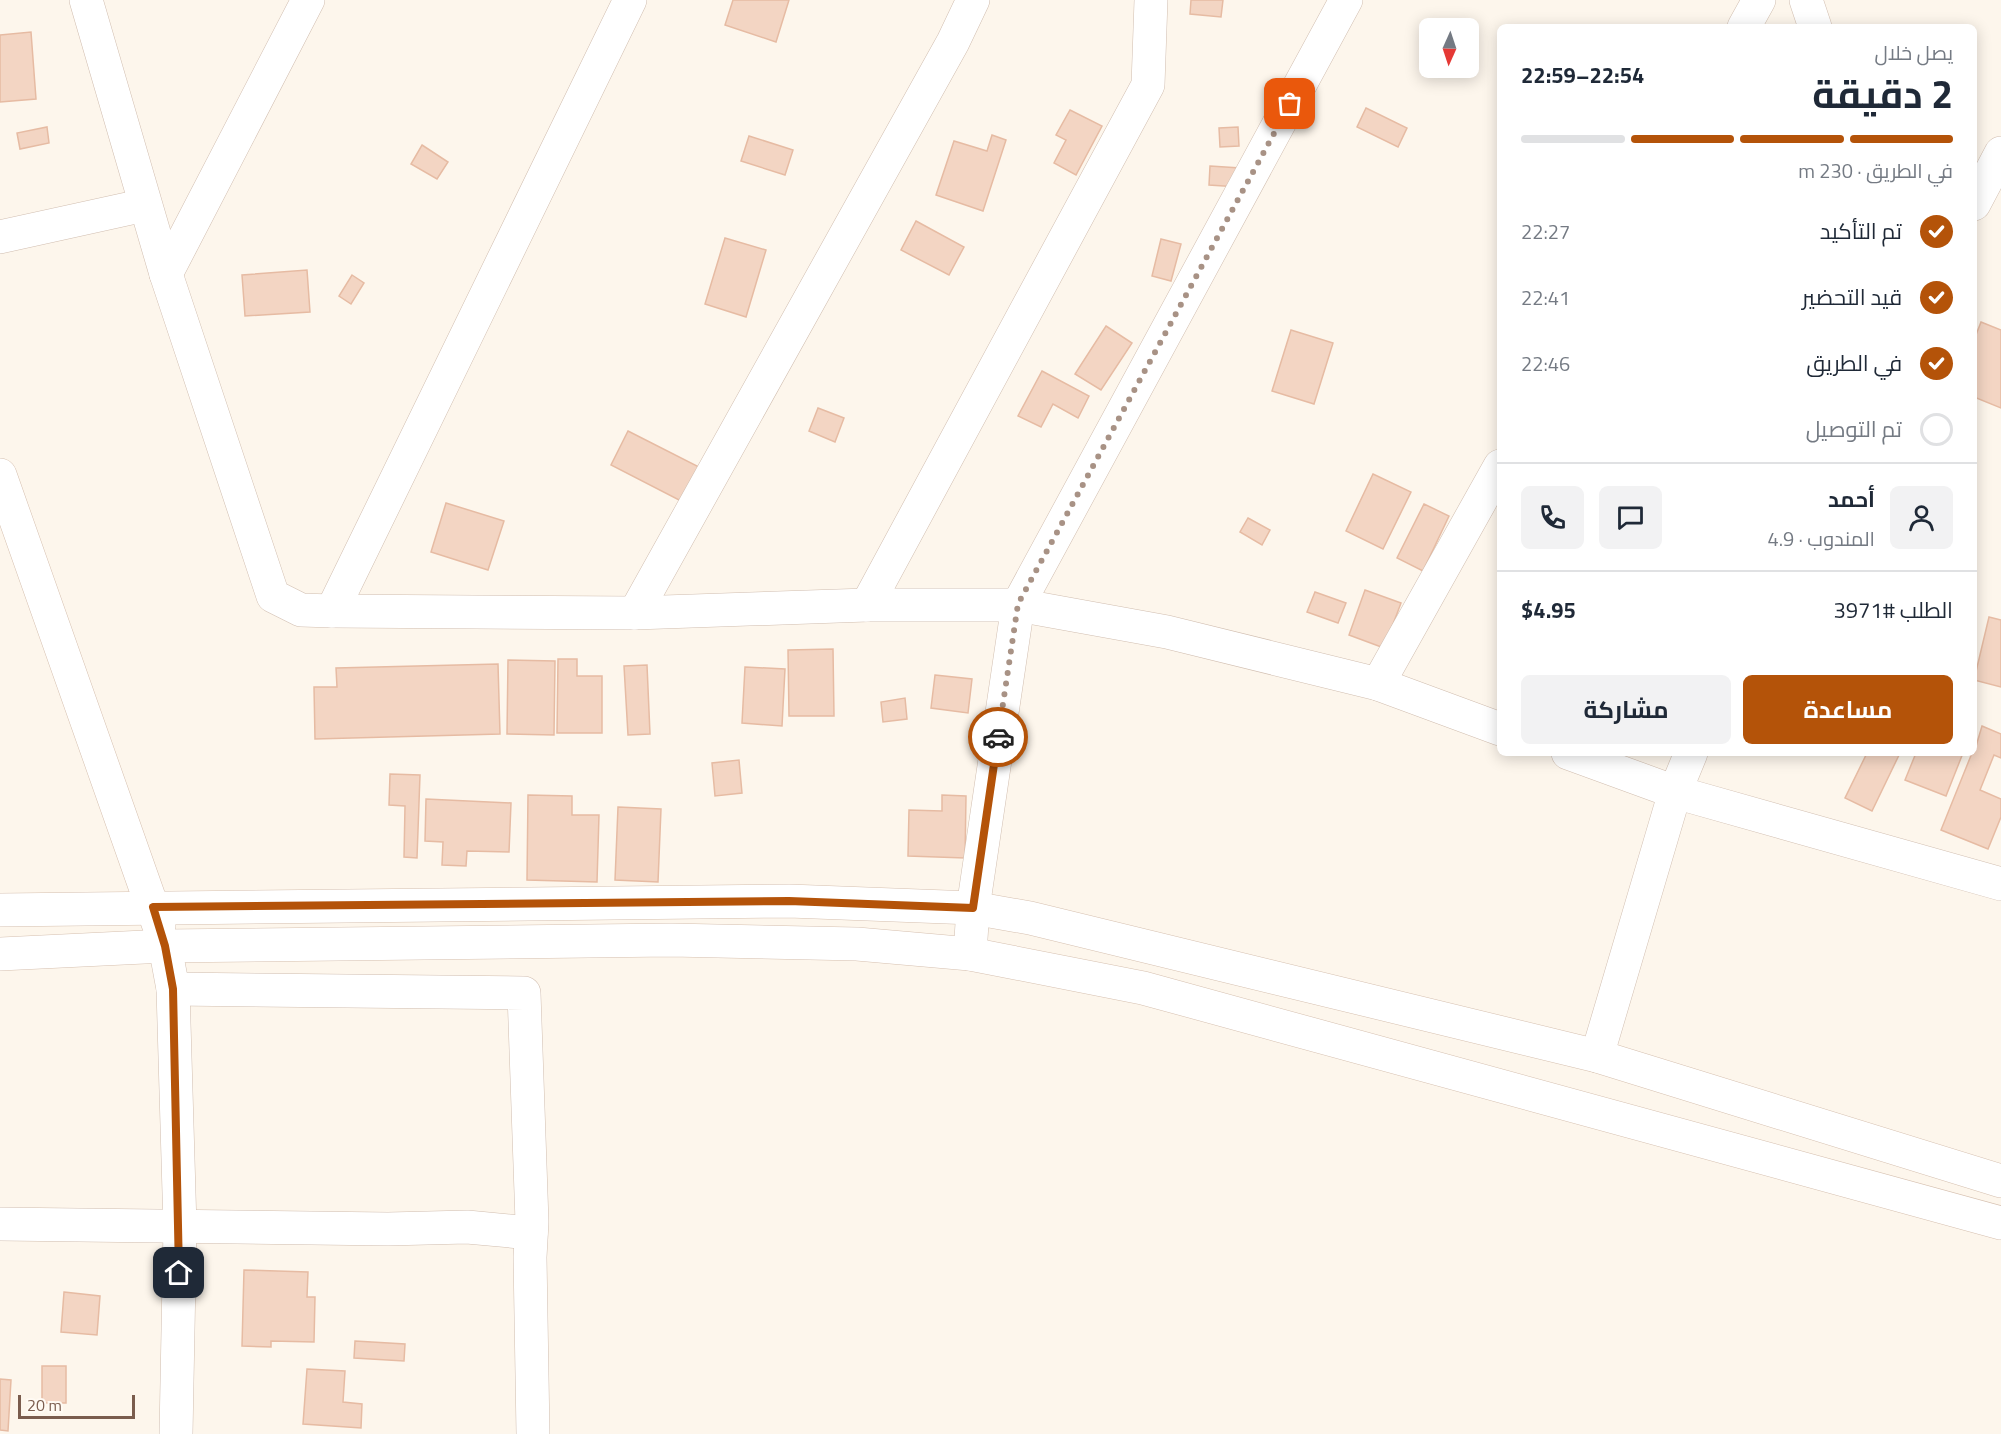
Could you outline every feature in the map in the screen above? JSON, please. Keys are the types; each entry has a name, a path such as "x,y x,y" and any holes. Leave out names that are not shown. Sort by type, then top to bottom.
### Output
{"street":[{"path":"86,0 166,274 273,596 301,610 332,611 635,613 867,605 1018,604 1167,632 1378,684 1497,728"},
{"path":"166,274 308,0"},
{"path":"332,611 630,0"},
{"path":"635,613 953,42 973,0"},
{"path":"867,605 1148,84 1150,0"},
{"path":"970,954 973,908 1018,604 1346,0"},
{"path":"1746,24 1759,0"},
{"path":"1806,0 1814,24"},
{"path":"1977,198 2001,153"},
{"path":"0,237 146,206"},
{"path":"1378,684 1497,471"},
{"path":"0,475 153,907 165,946 173,989 180,1227 176,1434"},
{"path":"1576,756 1675,792 2001,884"},
{"path":"1597,1056 1675,792 1690,756"},
{"path":"0,910 789,901 973,908 1030,918 1597,1056 2001,1181"},
{"path":"0,954 165,946 671,940 857,944 970,954 1143,988 2001,1223"},
{"path":"173,989 524,993 531,1233 533,1434"},
{"path":"0,1224 180,1227 467,1227 531,1233"}],"building":[{"path":"733,0 789,0 776,42 725,25"},
{"path":"1191,0 1223,0 1221,17 1190,14"},
{"path":"31,32 36,99 0,102 0,35"},
{"path":"1366,108 1407,128 1398,147 1357,127"},
{"path":"1070,110 1102,126 1076,175 1054,163 1066,140 1056,135"},
{"path":"47,127 49,143 20,149 17,133"},
{"path":"1238,127 1239,146 1220,147 1219,128"},
{"path":"992,135 1006,140 983,211 936,195 954,141 987,151"},
{"path":"749,136 793,150 785,175 741,161"},
{"path":"422,145 448,162 437,179 411,164"},
{"path":"1210,166 1240,168 1239,187 1209,185"},
{"path":"916,221 964,247 949,275 901,250"},
{"path":"725,238 766,250 746,317 705,304"},
{"path":"1161,239 1181,244 1171,281 1152,276"},
{"path":"307,270 310,312 245,316 242,275"},
{"path":"352,275 364,283 351,304 339,296"},
{"path":"1981,322 2001,330 2001,408 1977,398 1977,332"},
{"path":"1106,326 1132,343 1101,390 1075,374"},
{"path":"1291,330 1333,343 1314,404 1272,391"},
{"path":"1042,371 1089,396 1078,418 1053,404 1041,427 1018,416"},
{"path":"818,408 844,418 835,442 809,431"},
{"path":"628,431 699,467 681,501 611,465"},
{"path":"1373,474 1411,492 1383,549 1346,531"},
{"path":"446,503 504,521 488,570 431,552"},
{"path":"1424,504 1449,516 1423,571 1397,558"},
{"path":"1248,518 1270,530 1262,545 1240,532"},
{"path":"1365,590 1401,603 1384,648 1349,635"},
{"path":"1315,592 1346,603 1338,623 1307,612"},
{"path":"1989,617 2001,620 2001,687 1977,681 1977,667"},
{"path":"833,649 834,716 789,716 788,650"},
{"path":"558,659 577,659 577,676 602,676 602,733 557,733"},
{"path":"508,660 555,661 554,735 507,734"},
{"path":"498,664 500,734 315,739 314,687 337,687 336,668"},
{"path":"647,665 650,734 628,735 624,666"},
{"path":"745,667 785,669 782,726 742,723"},
{"path":"935,675 972,679 968,713 931,708"},
{"path":"905,698 907,719 883,722 881,702"},
{"path":"1982,726 2001,734 2001,758 1994,755 1980,790 2001,799 2001,817 1988,849 1941,830 1971,756 1977,756 1977,743"},
{"path":"1866,756 1899,756 1872,811 1845,798"},
{"path":"1915,756 1962,756 1946,796 1905,780"},
{"path":"739,760 742,793 715,796 712,763"},
{"path":"390,774 420,775 417,858 404,857 405,806 389,805"},
{"path":"528,795 572,796 572,815 599,815 597,882 527,880"},
{"path":"942,795 966,796 965,858 908,856 909,810 942,811"},
{"path":"426,799 511,803 509,852 467,851 466,866 442,865 443,842 425,841"},
{"path":"618,807 661,809 658,882 615,880"},
{"path":"244,1270 308,1272 307,1297 315,1297 314,1342 271,1341 271,1347 242,1346"},
{"path":"64,1292 100,1296 97,1335 61,1332"},
{"path":"355,1341 405,1344 404,1361 354,1358"},
{"path":"42,1366 66,1366 66,1403 42,1403"},
{"path":"307,1369 345,1371 343,1402 362,1404 361,1428 303,1424"},
{"path":"0,1379 11,1380 8,1431 0,1430"}],"way so far":[{"path":"998,737 1018,604 1290,104"}],"route":[{"path":"179,1273 180,1227 173,989 165,946 153,907 789,901 973,908 998,737"}]}
